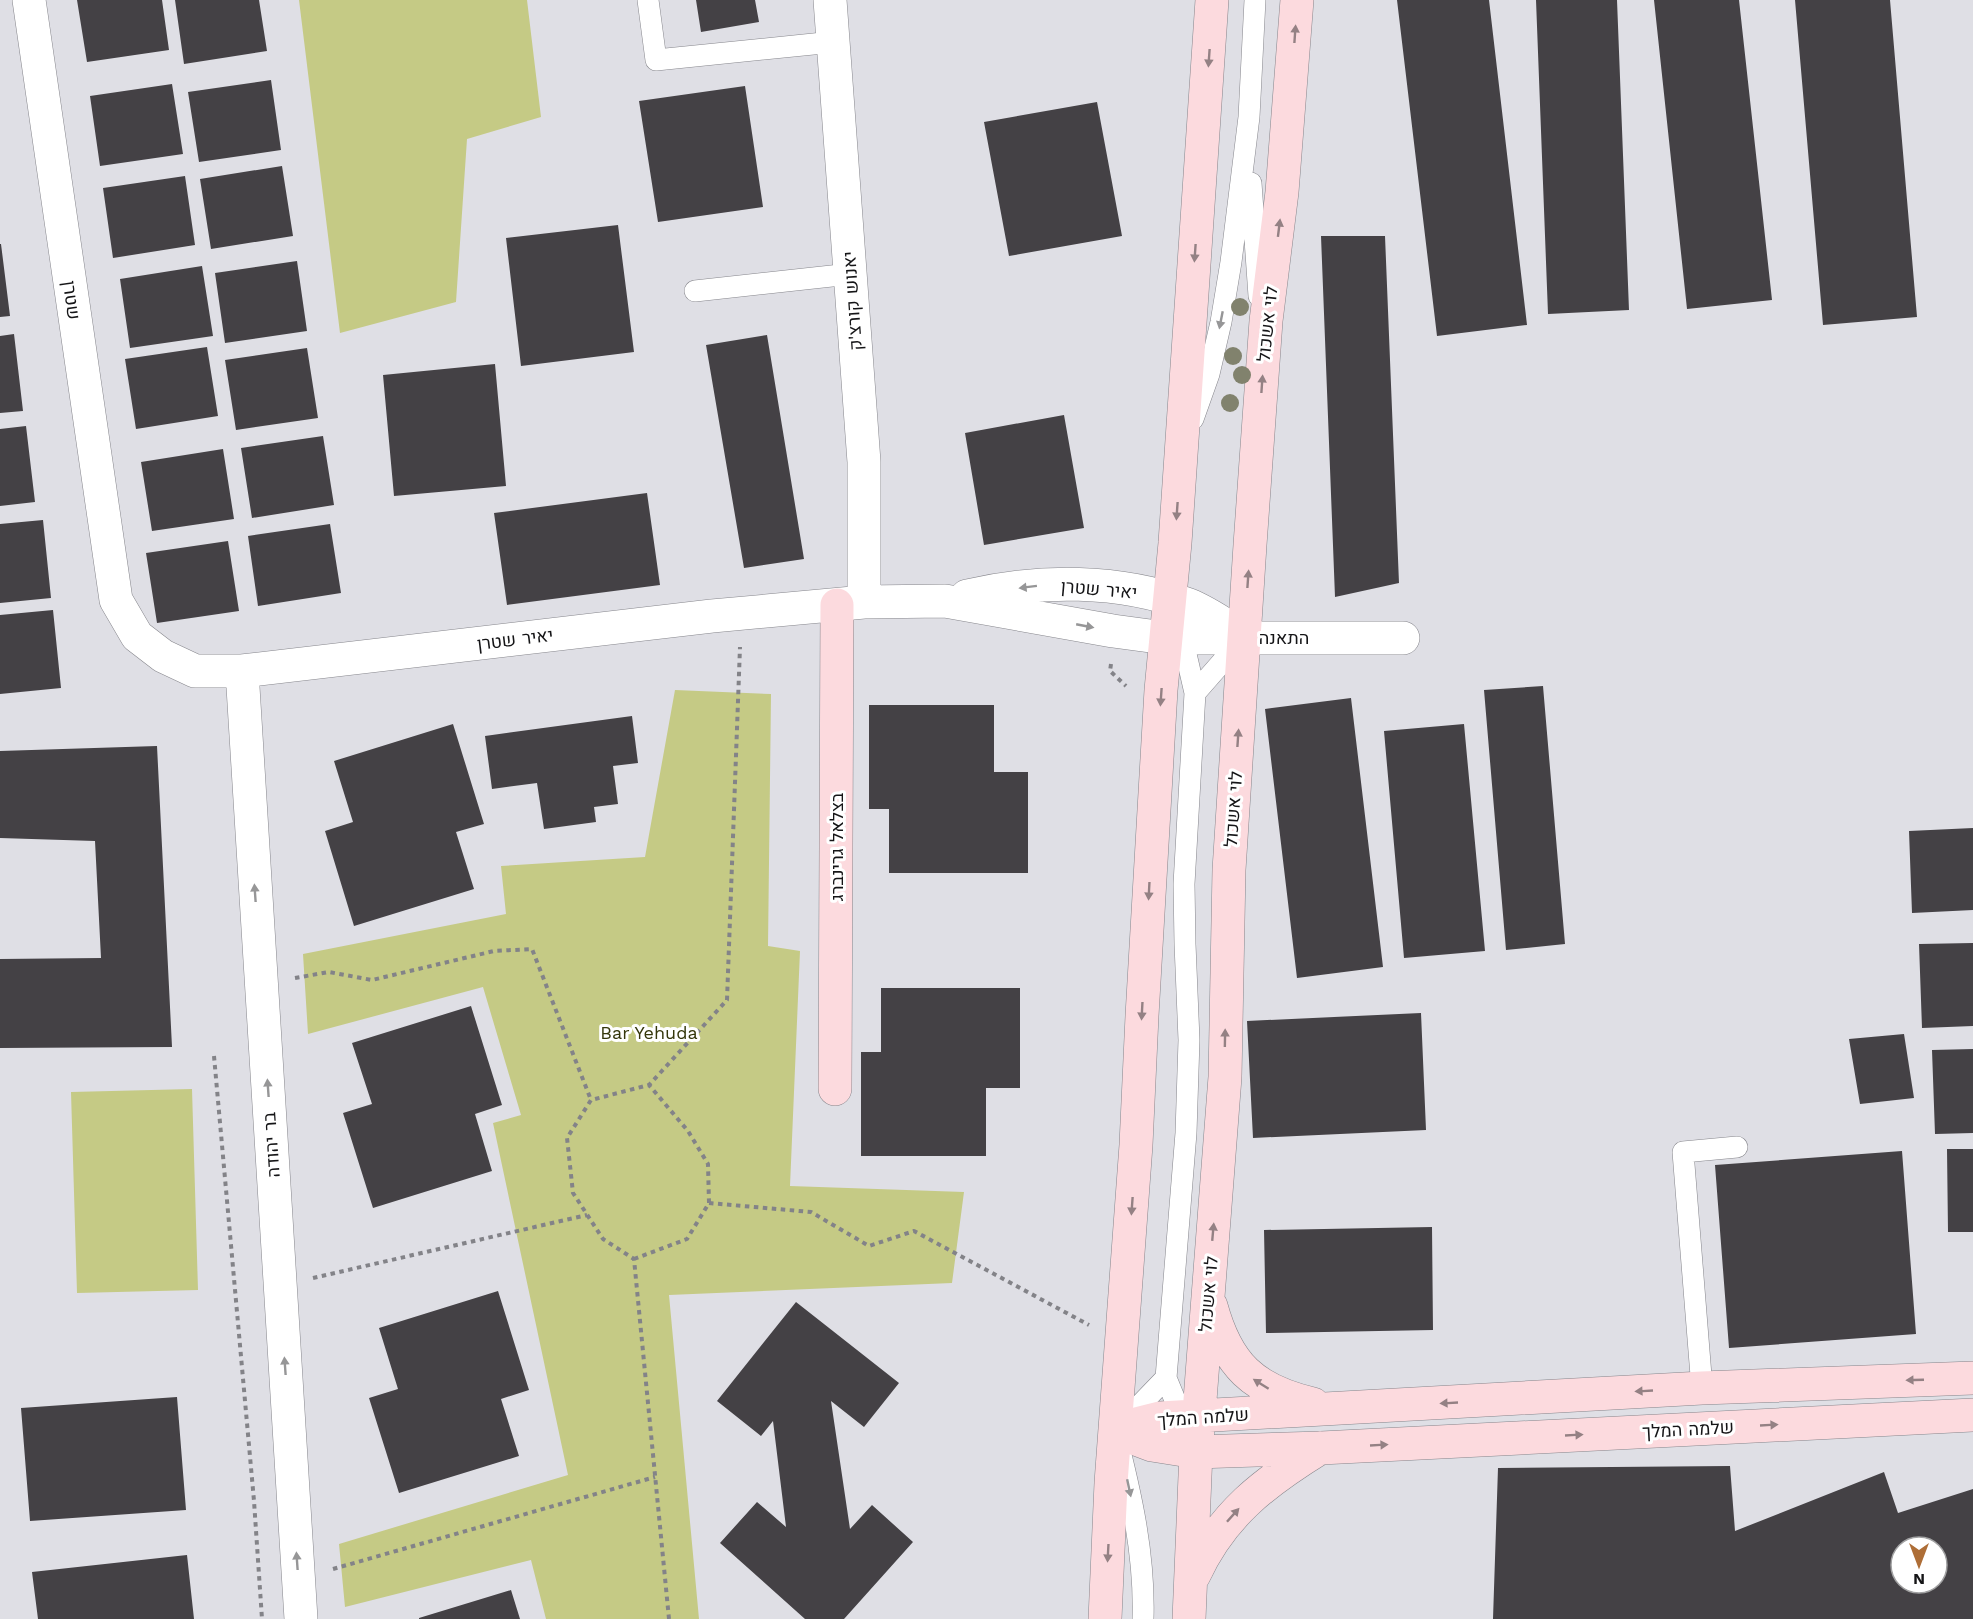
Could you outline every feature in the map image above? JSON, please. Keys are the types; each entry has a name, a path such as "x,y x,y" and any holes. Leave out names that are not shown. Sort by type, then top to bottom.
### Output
{"main road":[{"path":"1105,1619 1115,1431 1136,1145 1144,963 1174,639 1169,599 1212,0"},
{"name":"לוי אשכול","path":"1189,1619 1196,1452 1190,1417 1208,1287 1225,1077 1229,870 1264,349 1282,192 1297,0"},
{"name":"בצלאל גרינברג","path":"835,1089 850,604"},
{"path":"1208,1287 1210,1306 1222,1341 1248,1375 1274,1391 1295,1400 1335,1409"},
{"name":"שלמה המלך","path":"1115,1431 1160,1418 1702,1388 1973,1378"},
{"name":"שלמה המלך","path":"1115,1431 1152,1445 1196,1452 1321,1448 1973,1415"},
{"path":"1191,1582 1208,1547 1233,1514 1266,1484 1321,1448"}],"street":[{"name":"שטרן","path":"29,0 116,600"},
{"name":"יאנוש קורצ'ק","path":"830,0 864,462 850,604"},
{"name":"יאיר שטרן","path":"945,601 985,591 1040,585 1116,587 1169,599 1209,615 1245,637"},
{"name":"יאיר שטרן","path":"116,600 137,636 163,656 195,671 242,671 741,613 850,604 945,601 1113,631 1174,639"},
{"name":"התאנה","path":"1174,639 1403,638"},
{"name":"בר יהודה","path":"242,671 301,1619"}],"lane":[{"path":"648,0 656,60 833,42"},
{"path":"1181,452 1209,374 1231,262 1249,117 1255,0"},
{"path":"1249,117 1255,262 1264,349"},
{"path":"695,291 850,274"},
{"path":"1195,693 1245,637"},
{"path":"1174,639 1195,693 1185,884 1188,1086 1166,1378 1190,1417"},
{"path":"1702,1388 1683,1152 1737,1147"},
{"path":"1143,1619 1144,1593 1136,1521 1115,1431 1166,1378"}],"path":[{"path":"634,1258 603,1239 573,1193 567,1138 591,1100 649,1085 727,1000 741,613"},
{"path":"261,985 329,972 372,980 494,951 532,949 591,1100"},
{"path":"214,1056 254,1501 262,1619"},
{"path":"634,1258 687,1239 709,1203 708,1164 688,1131 649,1085"},
{"path":"709,1203 811,1212 869,1246 914,1231 1094,1328"},
{"path":"280,1286 587,1215"},
{"path":"634,1258 669,1619"},
{"path":"298,1579 655,1478"}],"green space":[{"path":"299,0 527,0 541,117 467,139 456,302 340,333"},
{"name":"Bar Yehuda","path":"675,690 771,694 768,946 800,951 790,1186 964,1192 952,1283 669,1295 699,1619 546,1619 531,1560 345,1607 339,1544 568,1475 493,1123 521,1115 483,987 308,1034 303,954 506,914 501,866 645,857"},
{"path":"192,1089 198,1290 77,1293 71,1092"}],"building":[{"path":"77,0 162,0 169,50 87,62"},
{"path":"175,0 259,0 267,51 184,64"},
{"path":"696,0 755,0 759,22 701,32"},
{"path":"1397,0 1489,0 1527,325 1437,336"},
{"path":"1536,0 1617,0 1629,310 1548,314"},
{"path":"1654,0 1739,0 1772,300 1687,309"},
{"path":"1795,0 1890,0 1917,317 1823,325"},
{"path":"271,80 281,150 199,162 188,92"},
{"path":"172,84 183,154 100,166 90,96"},
{"path":"745,86 763,207 658,222 639,101"},
{"path":"1097,102 1122,236 1009,256 984,122"},
{"path":"282,166 293,236 211,249 200,179"},
{"path":"185,176 195,245 113,258 103,188"},
{"path":"618,225 634,352 521,366 506,238"},
{"path":"1321,236 1385,236 1399,583 1335,597"},
{"path":"0,244 10,316 0,317"},
{"path":"297,261 307,331 225,343 215,273"},
{"path":"202,266 213,336 130,348 120,279"},
{"path":"14,334 23,411 0,413 0,336"},
{"path":"767,335 804,559 744,568 706,345"},
{"path":"207,347 218,416 136,429 125,359"},
{"path":"307,348 318,418 236,430 225,360"},
{"path":"495,364 506,486 394,496 383,375"},
{"path":"1064,415 1084,528 984,545 965,433"},
{"path":"26,426 35,502 0,506 0,429"},
{"path":"323,436 334,505 252,518 241,448"},
{"path":"223,449 234,519 152,531 141,462"},
{"path":"647,493 660,585 507,605 494,513"},
{"path":"43,520 51,598 0,603 0,524"},
{"path":"330,524 341,593 258,606 248,536"},
{"path":"228,541 239,611 157,623 146,553"},
{"path":"53,610 61,688 0,694 0,615"},
{"path":"1543,686 1565,944 1506,950 1484,690"},
{"path":"1351,698 1383,967 1297,978 1265,709"},
{"path":"869,705 994,705 994,772 1028,772 1028,873 889,873 889,809 869,809"},
{"path":"632,716 638,763 613,766 618,804 594,807 596,822 544,829 537,783 492,789 485,736"},
{"path":"453,724 484,824 456,832 474,889 354,926 325,831 353,822 334,761"},
{"path":"1464,724 1485,951 1404,958 1384,731"},
{"path":"157,746 172,1047 0,1048 0,959 101,958 95,841 0,838 0,751"},
{"path":"1973,828 1973,910 1912,913 1909,831"},
{"path":"1973,943 1973,1026 1922,1028 1919,944"},
{"path":"881,988 1020,988 1020,1088 986,1088 986,1156 861,1156 861,1052 881,1052"},
{"path":"471,1006 502,1105 475,1114 492,1171 373,1208 343,1113 372,1104 352,1043"},
{"path":"1421,1013 1426,1130 1253,1138 1247,1021"},
{"path":"1904,1034 1914,1098 1860,1104 1849,1039"},
{"path":"1973,1049 1973,1133 1935,1134 1932,1050"},
{"path":"1947,1149 1973,1149 1973,1232 1948,1232"},
{"path":"1902,1151 1916,1334 1729,1348 1715,1165"},
{"path":"1432,1227 1433,1330 1266,1333 1264,1230"},
{"path":"498,1291 529,1390 501,1399 519,1456 399,1493 369,1398 398,1389 379,1328"},
{"path":"796,1302 899,1383 864,1427 831,1401 850,1529 872,1505 913,1542 844,1619 805,1619 720,1543 757,1502 786,1527 773,1421 761,1436 717,1401"},
{"path":"177,1397 186,1510 30,1521 21,1408"},
{"path":"1730,1466 1735,1531 1884,1472 1898,1513 1973,1489 1973,1619 1493,1619 1498,1468"},
{"path":"187,1555 194,1619 38,1619 32,1572"},
{"path":"511,1590 520,1619 419,1619 419,1618"}]}
